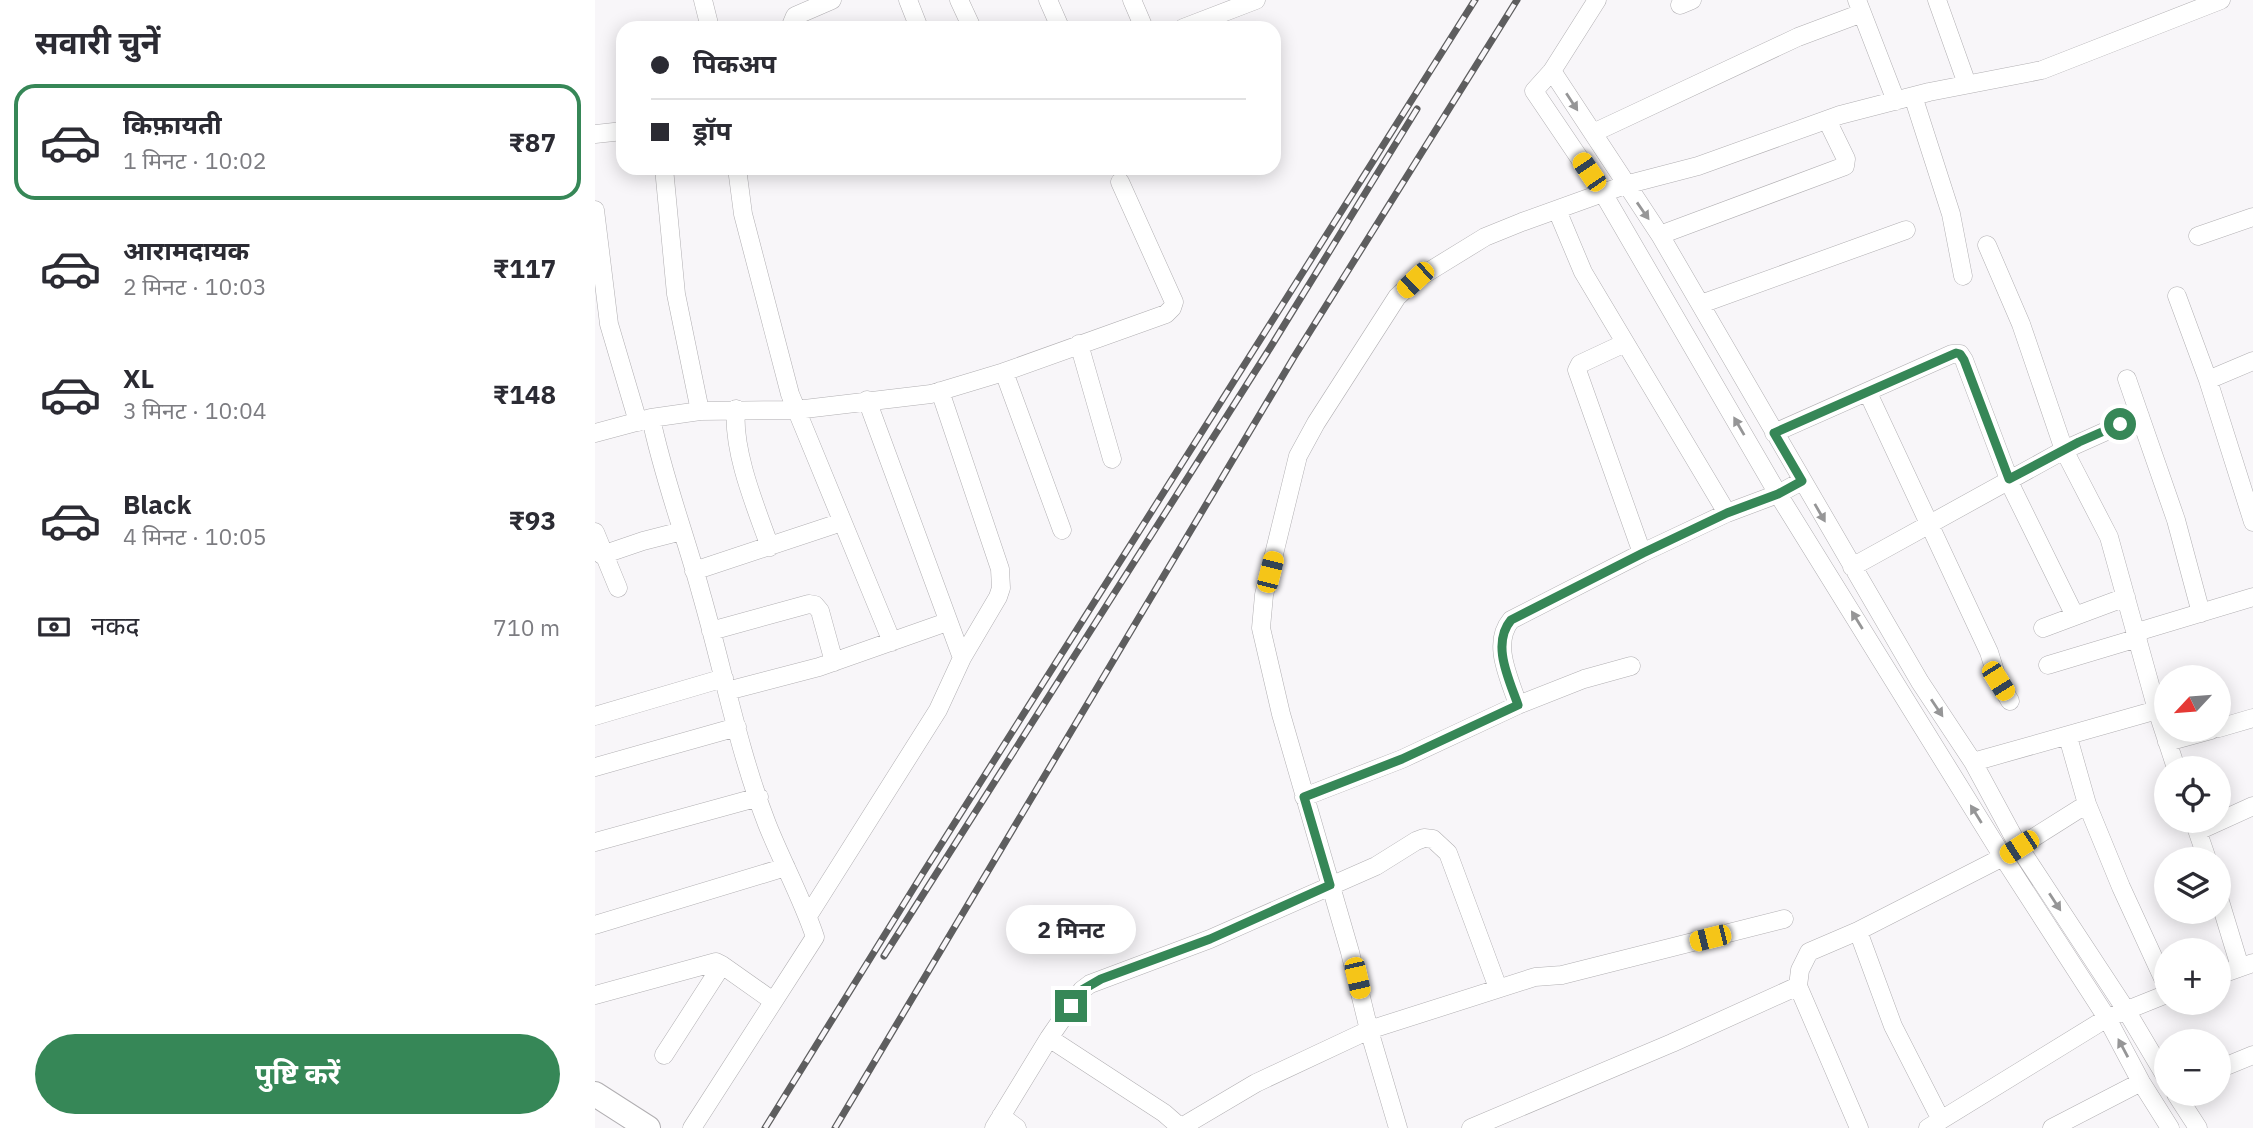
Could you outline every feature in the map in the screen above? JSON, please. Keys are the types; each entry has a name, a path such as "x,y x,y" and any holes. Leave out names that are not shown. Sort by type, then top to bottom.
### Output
{"highway":[{"path":"595,1094 648,1128"}],"street":[{"path":"703,0 708,21"},
{"path":"793,21 795,16 832,0"},
{"path":"908,0 916,21"},
{"path":"959,0 969,21"},
{"path":"1048,0 1057,21"},
{"path":"1132,0 1141,21"},
{"path":"1201,21 1256,0"},
{"path":"1597,0 1552,71 1534,91 1603,193 1778,494 2003,857 2108,1018 2141,1082 2170,1128"},
{"path":"1937,0 1967,85"},
{"path":"1398,1128 1281,714 1261,628 1264,595 1298,456 1316,423 1397,297 1415,280 1485,237 1557,209 1625,185 1698,166 1827,120 1905,98 2042,70 2221,0"},
{"path":"1593,133 1859,6 1905,98 1951,214 1963,276"},
{"path":"1552,71 1660,236 1920,682 1973,762 2019,847 2154,1057"},
{"path":"1660,236 1845,166 1846,159 1827,120"},
{"path":"595,134 616,132"},
{"path":"665,175 676,295 700,411"},
{"path":"738,175 743,214 796,410 892,642"},
{"path":"595,433 645,420 700,411 796,410 940,391 1004,372 1166,314 1174,302 1120,182"},
{"path":"1557,209 1583,272 1727,513"},
{"path":"595,210 609,324 658,451 767,822 815,937 692,1128"},
{"path":"2197,236 2253,217"},
{"path":"1701,304 1906,230"},
{"path":"1987,246 2021,324 2064,450 2109,537 2154,699"},
{"path":"2177,296 2250,502 2253,522"},
{"path":"1625,343 1580,364 1577,370 1643,553"},
{"path":"1079,344 1112,459"},
{"path":"1774,433 1952,354 1960,354 2009,479 2075,616"},
{"path":"2208,380 2253,361"},
{"path":"1004,372 1062,530"},
{"path":"2127,379 2176,520 2201,613"},
{"path":"808,916 937,710 962,658 997,597 1001,578 940,391"},
{"path":"1868,393 1989,652 1998,681 2010,701"},
{"path":"867,400 962,658"},
{"path":"736,409 734,423 752,499 770,547"},
{"path":"1852,567 2064,450 2140,416"},
{"path":"1518,705 1501,646 1506,626 1518,616 1727,513 1778,494 1802,481"},
{"path":"694,571 842,522"},
{"path":"602,555 682,531"},
{"path":"595,532 602,555 618,588"},
{"path":"2043,628 2126,597"},
{"path":"2048,665 2253,597"},
{"path":"711,632 809,604 815,605 820,611 834,662"},
{"path":"595,716 834,662 947,622"},
{"path":"1304,797 1402,759 1518,705 1584,679 1631,666"},
{"path":"1973,762 2154,711"},
{"path":"2231,725 2253,719"},
{"path":"595,767 737,727"},
{"path":"2068,737 2087,804 2154,959"},
{"path":"2167,742 2172,756"},
{"path":"595,842 759,797"},
{"path":"1859,1128 1798,986 1800,970 1809,951 1859,931 2003,857 2087,804"},
{"path":"2231,814 2253,806"},
{"path":"1017,1128 997,1122 1049,1038 1082,990 1090,984 1210,939 1376,866 1425,838 1433,839 1448,853 1498,988"},
{"path":"595,925 786,867"},
{"path":"1049,1038 1164,1113 1180,1128 1255,1083 1369,1030 1535,977 1562,975 1784,919"},
{"path":"2229,924 2246,965"},
{"path":"1859,931 1893,1026 1935,1124 2108,1018 2154,999"},
{"path":"595,995 716,962 773,1001"},
{"path":"663,1055 722,965"},
{"path":"1471,1128 1798,986"},
{"path":"2231,1064 2253,1055"},
{"path":"2052,1128 2141,1082"},
{"path":"2184,1106 2198,1128"}],"railway":[{"path":"765,1128 923,873 1475,0"},
{"path":"835,1128 1294,357 1517,0"},
{"path":"884,956 1270,348 1417,109"}],"route":[{"path":"1071,1006 1082,990 1090,984 1210,939 1330,885 1304,797 1402,759 1518,705 1501,646 1506,626 1511,620 1643,553 1802,481 1774,433 1956,353 1964,360 2009,479 2120,424"}]}
